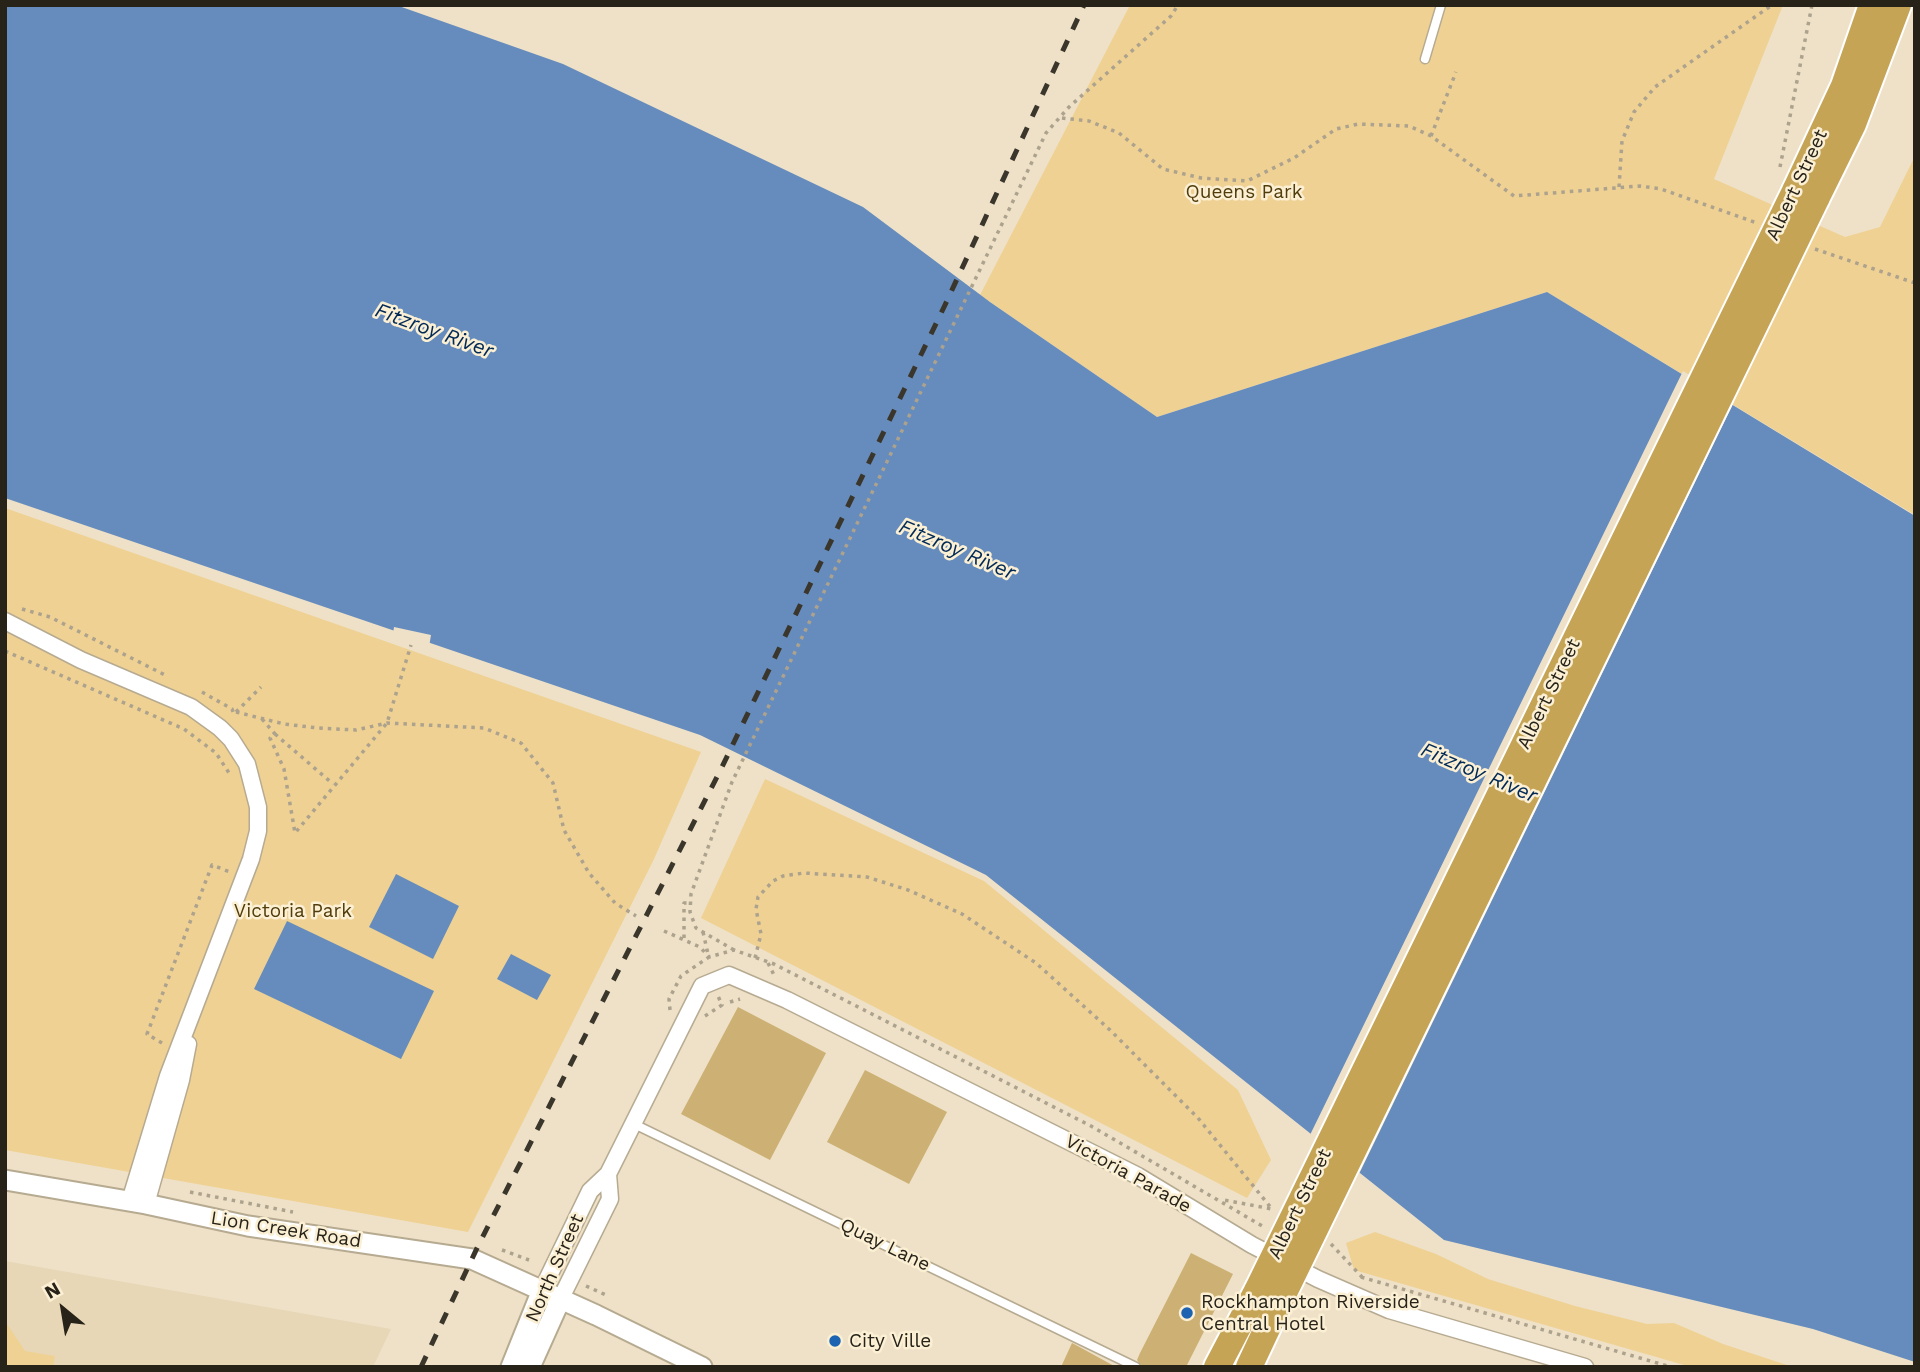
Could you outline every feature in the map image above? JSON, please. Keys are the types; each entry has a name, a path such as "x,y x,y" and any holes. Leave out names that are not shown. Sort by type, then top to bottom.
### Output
{"highway":[{"name":"Albert Street","path":"1249,1367 1269,1295 1844,86 1883,11"},
{"name":"Albert Street","path":"1217,1367 1269,1295"}],"street":[{"path":"5,621 59,650 191,707 232,739 247,764 258,807 254,850 168,1076 138,1203"},
{"name":"Victoria Parade","path":"691,1006 702,986 729,975 799,1006 1138,1176 1252,1245 1318,1279 1389,1310 1585,1367"},
{"path":"138,1203 151,1185 181,1080 196,1000"},
{"name":"North Street","path":"511,1367 542,1290 590,1191 608,1174 691,1006"},
{"name":"North Street","path":"530,1367 610,1199 608,1174"},
{"name":"Lion Creek Road","path":"5,1180 138,1203 248,1226 471,1259 561,1298 702,1367"}],"lane":[{"path":"1425,59 1441,5"},
{"name":"Quay Lane","path":"634,1124 1136,1367"}],"path":[{"path":"1178,5 1171,16 1046,133 732,782 719,813 690,903 693,922 703,932 734,950 774,964 1091,1126 1266,1228"},
{"path":"1619,188 1622,141 1634,112 1655,87 1772,5"},
{"path":"1796,189 1812,5"},
{"path":"1431,136 1456,72"},
{"path":"1059,118 1089,121 1119,133 1163,169 1202,178 1247,181 1294,158 1336,129 1358,124 1409,126 1431,136 1514,196 1619,188 1661,189 1761,225"},
{"path":"1807,246 1915,283"},
{"path":"15,607 50,617 167,676"},
{"path":"275,734 271,738 284,769 295,833 333,784 387,723 411,645"},
{"path":"5,651 184,729 216,753 234,782"},
{"path":"192,687 236,712 307,727 356,730 387,723 484,728 522,743 553,783 564,830 589,873 615,903 636,916"},
{"path":"230,717 261,687"},
{"path":"262,719 275,734 333,784"},
{"path":"159,1053 163,1041 147,1034 206,878 212,865 230,872 233,863"},
{"path":"754,959 761,934 756,909 758,897 773,881 783,876 804,873 867,877 908,890 962,914 1036,963 1110,1030 1198,1118 1272,1209 1218,1199"},
{"path":"684,938 684,903 690,903"},
{"path":"664,931 700,947 709,957"},
{"path":"703,932 709,957"},
{"path":"670,1010 669,999 681,976 709,957 734,950"},
{"path":"718,996 722,1005"},
{"path":"151,1185 296,1212"},
{"path":"492,1248 529,1259"},
{"path":"1351,1273 1411,1294 1671,1367"},
{"path":"584,1285 606,1295"}],"shaded area":[{"path":"5,1261 391,1329 373,1367 5,1367"}],"green space":[{"name":"Queens Park","path":"1130,5 1783,5 1714,179 1845,237 1880,227 1915,156 1915,515 1547,292 1157,417 980,295"},
{"name":"Victoria Park","path":"5,508 701,752 654,859 468,1232 5,1150"},
{"path":"765,779 984,881 1238,1090 1271,1160 1247,1198 701,918"},
{"path":"1375,1232 1436,1254 1488,1279 1575,1306 1647,1324 1674,1323 1723,1344 1793,1367 1691,1367 1354,1270 1346,1243"},
{"path":"5,1321 25,1351 55,1356 53,1367 5,1367"}],"water":[{"name":"Fitzroy River","path":"5,5 396,5 563,64 863,207 990,302 1157,417 1547,292 1915,516 1915,1362 1813,1329 1444,1240 986,875 700,735 5,498"},
{"path":"396,874 459,906 433,959 369,927"},
{"path":"287,921 434,991 401,1059 254,989"},
{"path":"511,954 551,975 537,1000 497,979"}],"pier":[{"path":"1683,371 1734,402 1358,1176 1309,1137"},
{"path":"394,627 431,635 429,647 393,634"}],"building":[{"path":"738,1007 826,1053 770,1160 681,1114"},
{"path":"865,1070 947,1112 909,1184 827,1142"},
{"name":"Rockhampton Riverside Central Hotel","path":"1191,1253 1233,1274 1186,1367 1142,1367 1137,1360 1140,1353"},
{"path":"1072,1343 1074,1344 1116,1367 1061,1367"}],"railway":[{"path":"421,1367 478,1246 721,769 945,305 1084,5"}],"place":[{"name":"Rockhampton Riverside Central Hotel","path":"1187,1313"},
{"name":"City Ville","path":"835,1341"}]}
